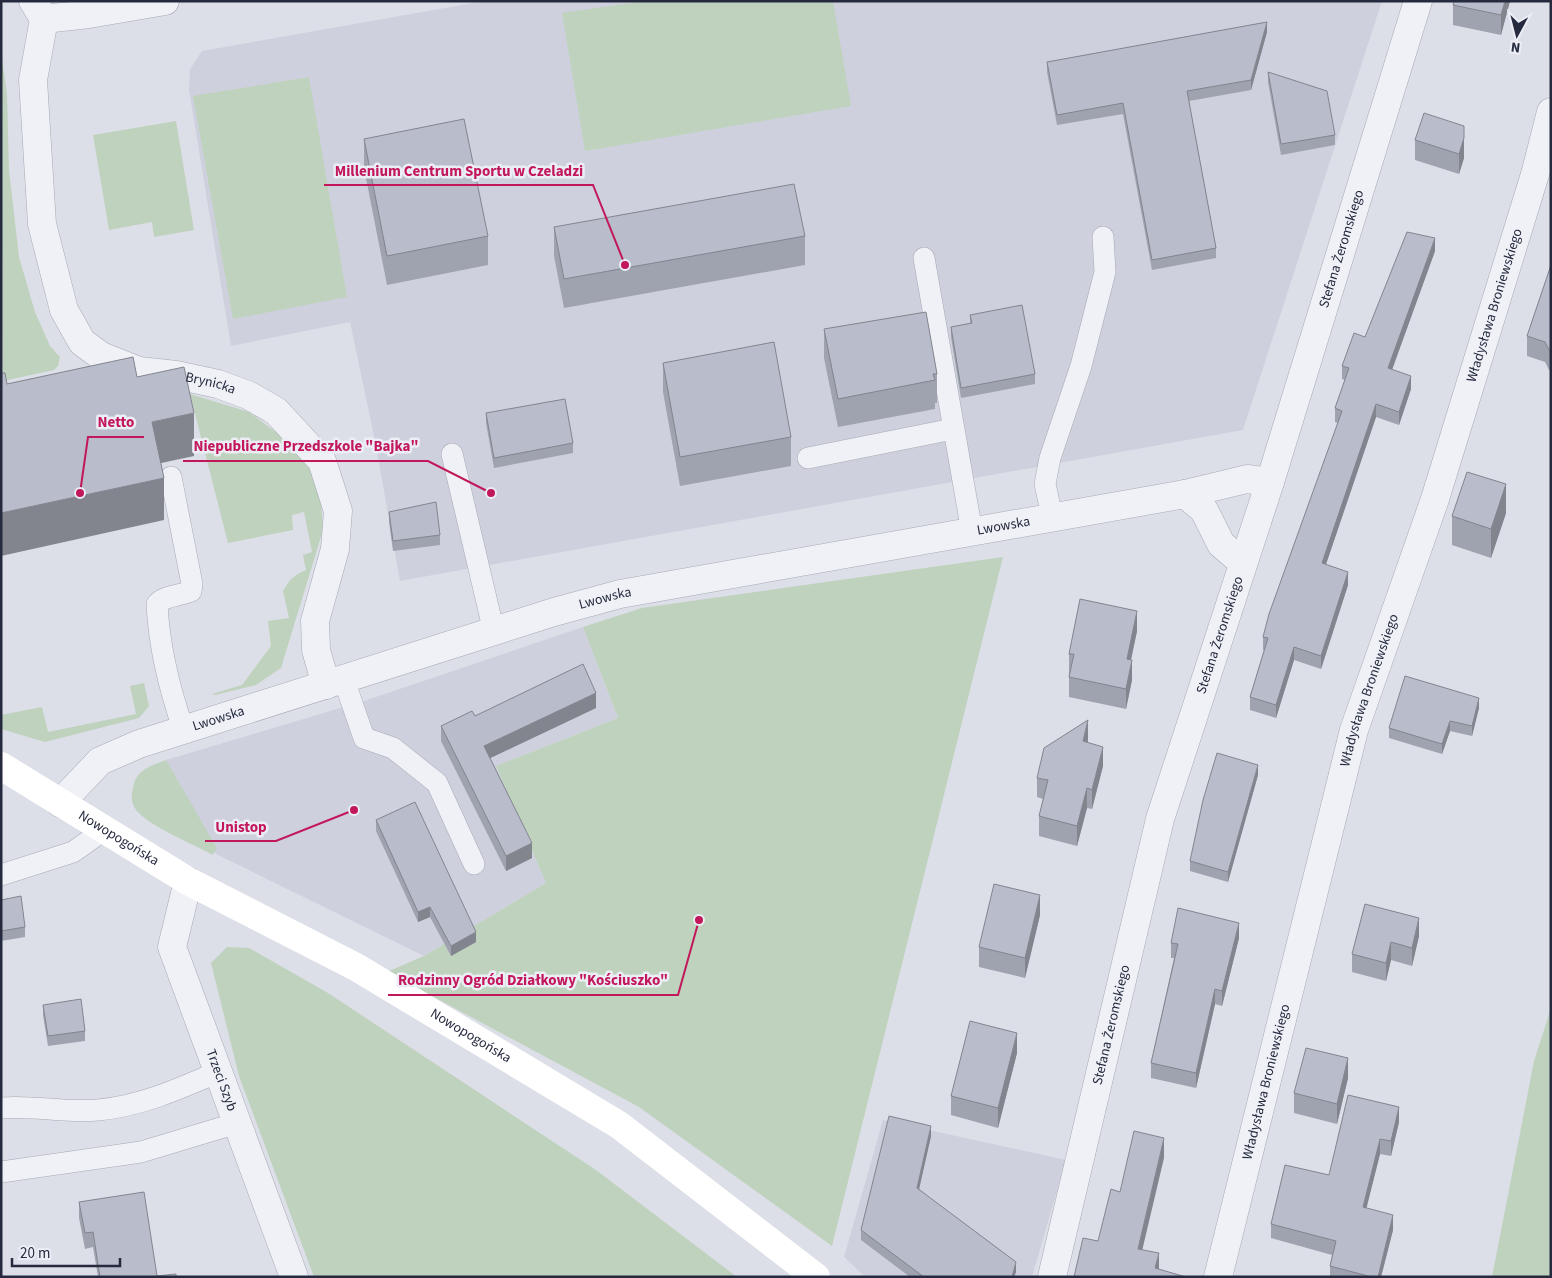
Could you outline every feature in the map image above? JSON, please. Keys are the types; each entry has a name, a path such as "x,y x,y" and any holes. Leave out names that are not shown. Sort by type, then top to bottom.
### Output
{"street":[{"path":"38,10 165,1"},
{"name":"Stefana Żeromskiego","path":"1052,1277 1160,819 1270,482 1418,1"},
{"name":"Brynicka","path":"38,10 34,80 42,224 64,310 95,365 176,375 218,384 248,395 276,412 322,461 338,511 335,549 315,622 316,650 335,683"},
{"name":"Władysława Broniewskiego","path":"1218,1277 1354,730 1435,499 1536,171 1551,112"},
{"name":"Lwowska","path":"60,802 100,760 139,744 620,594 972,532 1052,516 1185,494 1247,480 1270,482"},
{"path":"1185,494 1204,510 1221,544 1243,563"},
{"name":"Nowopogońska","path":"1,766 188,881 356,967 619,1125 816,1277"},
{"name":"Trzeci Szyb","path":"188,881 172,947 294,1277"}],"lane":[{"path":"1052,516 1045,484 1050,458 1081,366 1105,272 1102,237"},
{"path":"924,258 952,429 972,532"},
{"path":"808,458 952,429"},
{"path":"452,454 494,632"},
{"path":"171,477 192,584 191,590 162,599 157,604 158,620 172,689 184,730"},
{"path":"335,683 364,738 393,748 437,783 474,864"},
{"path":"1,875 73,852 104,830"},
{"path":"1,1108 16,1106 96,1110 150,1101 218,1072"},
{"path":"1,1172 142,1152 237,1123"}],"shaded area":[{"path":"484,1 1382,1 1243,430 400,581 375,441 350,322 231,346 189,90 190,69 202,51"},
{"path":"583,627 618,718 496,766 546,883 424,956 216,854 166,760 367,700"},
{"path":"883,1120 1066,1160 1032,1277 865,1277 844,1257"}],"green space":[{"path":"645,1 833,1 851,106 585,151 562,13"},
{"path":"1,51 7,94 9,170 19,257 35,312 50,346 60,357 58,366 54,370 3,381"},
{"path":"309,77 347,297 233,319 193,96"},
{"path":"176,121 194,230 154,237 152,222 109,230 93,135"},
{"path":"190,394 249,412 318,464 323,530 281,668 256,685 215,695 212,694 242,685 271,646 268,621 289,618 283,591 292,578 306,570 303,555 312,552 304,512 292,515 293,530 228,543"},
{"path":"1003,557 832,1246 639,1107 387,972 424,956 546,883 496,766 618,718 583,627 642,608"},
{"path":"144,683 149,706 139,718 45,742 1,729 1,715 42,707 48,732 136,714 130,686"},
{"path":"166,760 217,848 213,855 150,822 134,807 132,793 137,777 149,767"},
{"path":"227,947 249,948 328,993 596,1170 737,1277 314,1277 239,1076 211,963"},
{"path":"1551,1008 1551,1277 1492,1277 1534,1061"}],"building":[{"path":"1454,1 1505,1 1501,15 1453,5"},
{"path":"1267,22 1251,80 1187,91 1216,248 1152,260 1123,103 1057,115 1047,62"},
{"path":"1268,72 1327,91 1335,135 1281,144"},
{"path":"1424,113 1464,126 1464,138 1459,154 1415,140"},
{"path":"464,119 488,236 387,256 364,139"},
{"path":"794,184 805,236 564,279 554,227"},
{"path":"1407,232 1435,238 1388,368 1411,376 1399,412 1376,404 1322,563 1348,572 1321,656 1294,647 1276,705 1250,697 1268,638 1263,637 1269,614 1342,411 1335,408 1349,368 1342,366 1354,333 1365,337"},
{"path":"1551,265 1551,351 1545,342 1527,336"},
{"path":"1022,305 1035,374 961,388 951,327 972,323 970,315"},
{"path":"926,312 937,374 933,374 935,380 838,399 824,329"},
{"path":"774,342 791,437 680,457 663,363"},
{"path":"133,357 137,377 184,367 194,413 152,422 164,478 1,513 1,373 5,373 7,384"},
{"path":"565,399 573,443 494,458 486,413"},
{"path":"1467,472 1506,484 1491,529 1452,516"},
{"path":"436,502 440,535 393,541 389,512"},
{"path":"1080,599 1137,611 1127,659 1132,660 1126,689 1069,677 1074,654 1069,654"},
{"path":"583,664 596,693 484,746 532,843 506,856 441,726 472,711 475,716"},
{"path":"1405,676 1479,698 1472,726 1450,721 1442,744 1389,728"},
{"path":"1088,720 1083,741 1103,747 1092,790 1087,788 1077,826 1039,816 1048,780 1037,778 1044,748"},
{"path":"1217,753 1258,765 1228,872 1190,861 1203,800"},
{"path":"415,802 476,932 451,946 430,907 418,912 376,820"},
{"path":"994,884 1040,895 1025,958 979,947"},
{"path":"21,896 25,927 1,931 1,900"},
{"path":"1365,904 1419,918 1412,948 1391,942 1386,963 1352,954"},
{"path":"1178,908 1239,923 1222,991 1215,989 1196,1073 1151,1063 1178,944 1171,943"},
{"path":"81,999 85,1031 48,1036 43,1005"},
{"path":"970,1021 1017,1033 998,1108 951,1096"},
{"path":"1306,1048 1348,1058 1337,1104 1294,1093"},
{"path":"1348,1095 1399,1107 1391,1141 1380,1139 1363,1207 1393,1215 1378,1277 1330,1266 1336,1241 1271,1224 1285,1165 1329,1175"},
{"path":"889,1116 931,1126 917,1188 1016,1262 1012,1277 924,1277 861,1230"},
{"path":"1134,1131 1164,1138 1138,1249 1159,1253 1155,1268 1186,1277 1074,1277 1083,1238 1098,1241 1111,1189 1120,1192"},
{"path":"144,1192 157,1276 176,1274 176,1277 100,1277 93,1232 85,1233 79,1202"}],"place":[{"name":"Millenium Centrum Sportu w Czeladzi","path":"625,265"},
{"name":"Netto","path":"80,493"},
{"name":"Niepubliczne Przedszkole \"Bajka\"","path":"491,493"},
{"name":"Unistop","path":"354,810"},
{"name":"Rodzinny Ogród Działkowy \"Kościuszko\"","path":"699,920"}]}
